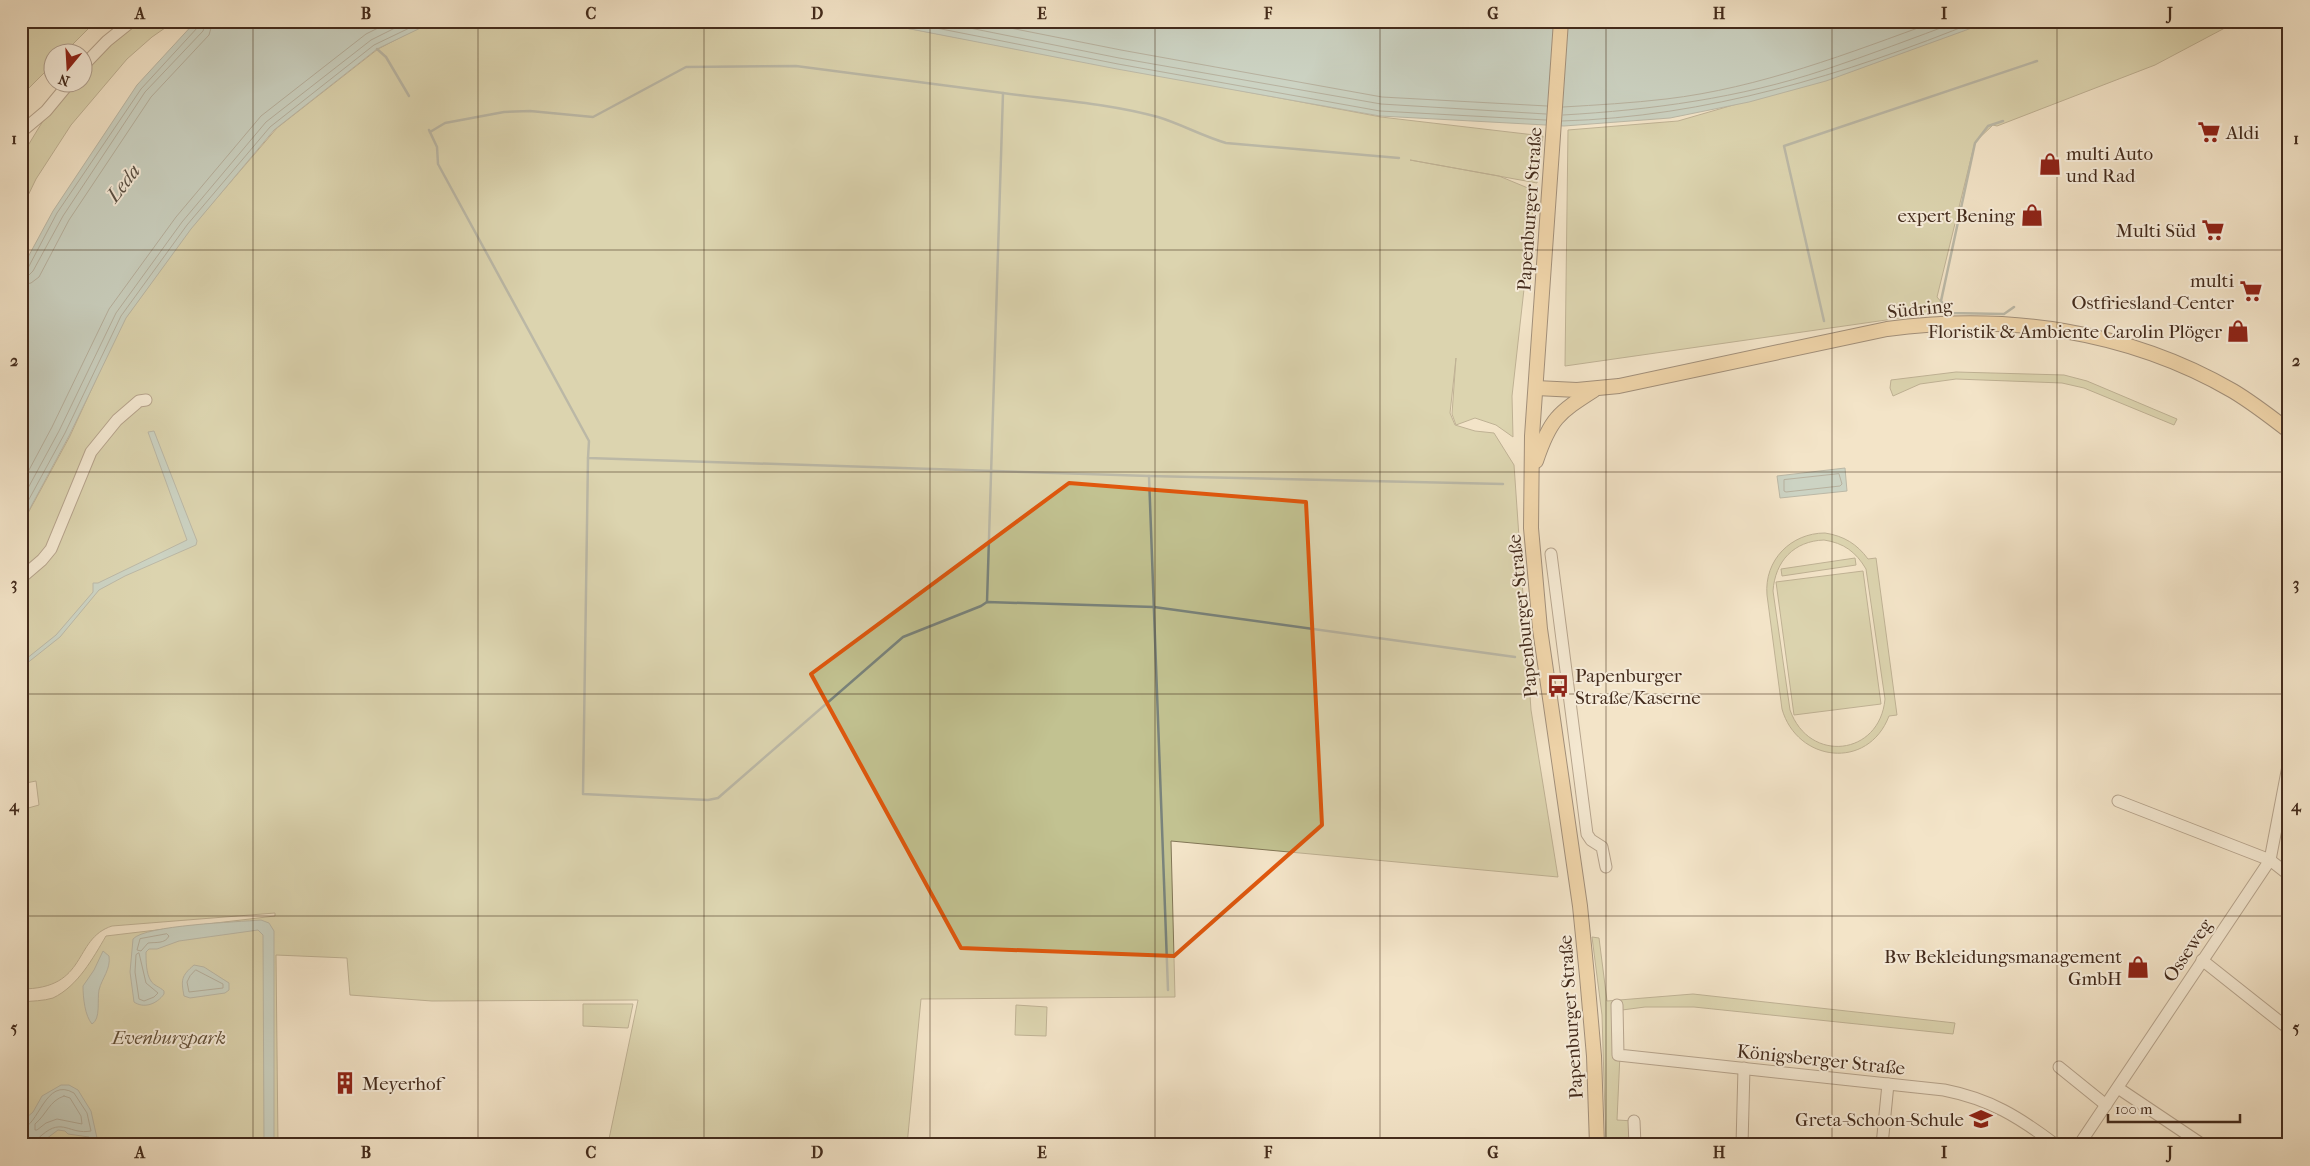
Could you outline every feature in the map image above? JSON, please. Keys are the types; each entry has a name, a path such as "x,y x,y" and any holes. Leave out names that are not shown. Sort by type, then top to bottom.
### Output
{"main road":[{"name":"Papenburger Straße","path":"1561,21 1532,436 1531,528 1535,586 1588,976 1594,1056 1597,1145"},
{"name":"Südring","path":"1536,388 1554,390 1597,388 1647,381 1887,329 1930,324 1997,322 2034,326 2103,339 2174,362 2234,392 2289,431"},
{"path":"1532,474 1546,432 1553,421 1597,388"}],"street":[{"path":"92,57 107,41 132,21"},
{"path":"21,132 46,111 62,92"},
{"path":"21,578 42,560 51,549 91,452 117,420 140,400 146,400"},
{"path":"1551,554 1587,834 1591,840 1602,847 1606,867"},
{"name":"Osseweg","path":"2079,1145 2270,860 2289,761"},
{"path":"2118,801 2270,860 2289,875"},
{"path":"2202,960 2289,1029"},
{"name":"Königsberger Straße","path":"1617,1005 1618,1055 1944,1090 1972,1095 1997,1106 2056,1145"},
{"path":"2059,1067 2106,1105"},
{"path":"1742,1145 1744,1068"},
{"path":"1882,1145 1888,1084"},
{"path":"2118,1088 2203,1145"},
{"path":"1634,1121 1634,1145"}],"highlighted area":[{"path":"1069,483 1306,502 1322,825 1174,956 961,948 811,674"}],"green space":[{"path":"21,21 96,21 75,42 42,42 42,75 21,96"},
{"path":"139,21 175,21 152,37 127,59 71,125 36,179 21,210 21,157 49,111 66,92 92,92 92,63"},
{"name":"Evenburgpark","path":"432,21 869,21 1381,117 1543,136 1537,183 1500,176 1535,191 1512,396 1513,437 1496,425 1475,418 1456,425 1452,414 1456,358 1450,413 1455,425 1475,431 1494,433 1514,465 1531,710 1558,877 1171,841 1175,997 921,999 907,1145 650,1145 609,1139 638,1000 432,1001 350,995 347,958 276,955 278,1145 21,1145 21,1002 49,999 62,993 84,971 106,936 275,916 275,913 112,926 99,932 90,941 69,972 58,981 43,987 21,989 21,810 39,805 36,781 21,784 21,526 70,436 122,323 191,228 277,128 378,49"},
{"path":"1981,21 2238,21 2155,65 1997,126 1993,125 1975,142 1937,297 1949,311 1565,366 1568,130 1678,121 1799,86"},
{"path":"1956,372 2064,375 2087,381 2177,419 2174,425 2084,388 2062,383 1956,379 1920,384 1893,396 1890,388 1891,380"},
{"path":"1825,533 1838,536 1855,545 1868,559 1876,558 1897,715 1889,716 1879,734 1866,746 1850,752 1833,753 1817,749 1802,740 1790,727 1782,709 1767,595 1767,582 1775,560 1782,551 1791,543 1813,534","holes":["1824,540 1838,543 1849,549 1866,569 1885,699 1880,718 1871,732 1858,742 1843,746 1827,745 1812,739 1799,727 1790,710 1773,591 1778,571 1788,555 1804,544"]},
{"path":"1855,558 1856,565 1782,576 1781,569"},
{"path":"1863,571 1881,704 1794,715 1776,582"},
{"path":"1592,937 1599,938 1607,1001 1693,994 1955,1023 1953,1034 1694,1007 1645,1007 1622,1010 1617,1120 1634,1121 1634,1145 1606,1145 1602,1015"},
{"path":"583,1004 633,1004 628,1028 583,1026"},
{"path":"1016,1005 1047,1007 1046,1036 1015,1035"}],"water":[{"name":"Leda","path":"196,21 435,21 377,49 274,130 191,229 126,318 69,436 21,525 21,270 53,211 137,85"},
{"path":"869,21 1991,21 1826,81 1749,102 1670,118 1564,126 1380,116 1117,69"},
{"path":"154,431 197,541 196,545 125,576 99,590 60,637 21,668 21,663 56,635 93,592 93,583 98,583 187,540 148,432"},
{"path":"1845,468 1847,491 1780,498 1777,476"},
{"path":"261,920 269,923 274,931 274,1145 264,1145 263,935 258,930 179,941 157,949 149,949 146,952 149,978 164,991 161,998 154,1003 142,1005 134,1002 130,972 133,939 141,934 173,927"},
{"path":"103,951 109,956 109,965 99,990 97,1018 92,1024 86,1012 83,986 94,970"},
{"path":"194,965 204,967 229,983 229,990 225,993 190,998 184,996 182,986 184,975"},
{"path":"61,1085 69,1085 78,1090 91,1111 97,1138 103,1145 93,1145 89,1137 68,1134 65,1131 58,1130 38,1145 24,1145 23,1126 26,1118 33,1112 42,1096"}],"waterway":[{"path":"377,49 386,57 409,96"},
{"path":"1824,321 1784,146 2037,61"},
{"path":"430,132 445,123 504,112 530,111 593,117 686,67 796,66 1003,93"},
{"path":"987,602 1003,93 1100,105 1139,112 1167,120 1226,143 1399,158"},
{"path":"2003,121 1988,126 1975,143 1941,301 1950,313 2004,314 2014,307"},
{"path":"429,130 437,147 438,164 589,441 588,458 1149,476 1168,990"},
{"path":"588,458 583,794 708,800 718,798 903,637 987,602 1154,607 1515,657"},
{"path":"1149,476 1503,484"}],"place":[{"name":"Aldi","path":"2209,132"},
{"name":"multi Auto und Rad","path":"2050,164"},
{"name":"expert Bening","path":"2032,215"},
{"name":"Multi Süd","path":"2213,230"},
{"name":"multi Ostfriesland-Center","path":"2251,291"},
{"name":"Floristik & Ambiente Carolin Plöger","path":"2238,331"},
{"name":"Papenburger Straße/Kaserne","path":"1558,686"},
{"name":"Bw Bekleidungsmanagement GmbH","path":"2138,967"},
{"name":"Meyerhof","path":"345,1083"},
{"name":"Greta-Schoon-Schule","path":"1981,1119"}]}
